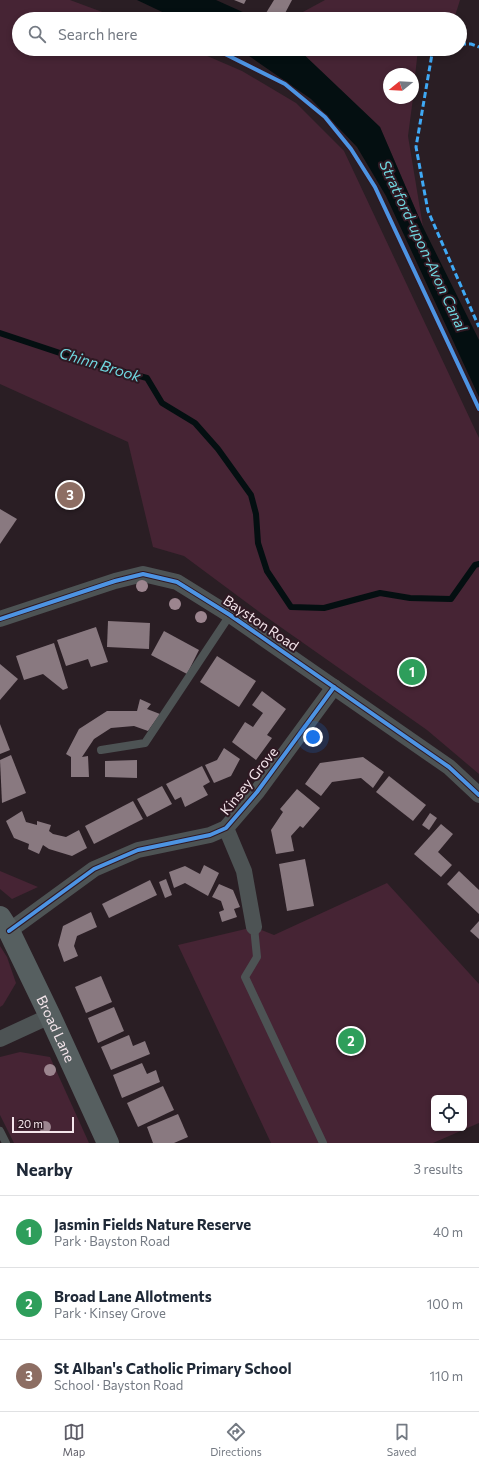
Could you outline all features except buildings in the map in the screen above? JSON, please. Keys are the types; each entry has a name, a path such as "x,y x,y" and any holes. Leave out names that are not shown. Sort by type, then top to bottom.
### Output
{"street":[{"name":"Bayston Road","path":"0,619 115,581 143,574 177,582 230,615 449,767 479,795"},
{"name":"Kinsey Grove","path":"5,924 94,869 138,850 210,834 226,828 257,792 334,687"},
{"name":"Kinsey Grove","path":"226,828 244,871 254,927"},
{"name":"Broad Lane","path":"5,924 50,1016 108,1143"},
{"path":"0,1039 50,1016"}],"lane":[{"path":"101,750 145,743 230,615"},
{"path":"254,927 257,957 245,978 323,1143"},
{"path":"0,1131 6,1143"}],"shaded area":[{"path":"0,0 70,0 102,12 12,12 12,56 207,56 242,71 296,103 344,151 479,438 479,774 427,730 262,614 184,556 153,547 128,442 0,384"},
{"path":"325,0 460,0 456,12 303,12"},
{"path":"305,56 417,56 416,68 383,68 383,104 412,104 408,136 423,227 380,127"},
{"path":"0,871 38,887 12,899 0,889"},
{"path":"387,883 479,984 479,1123 467,1128 467,1095 431,1095 431,1131 461,1131 433,1143 271,1143 178,945 254,927 274,935"},
{"path":"0,946 7,957 16,983 3,1005 0,1007"},
{"path":"20,1052 50,1057 89,1143 14,1143 0,1115 0,1057"}],"water":[{"path":"137,0 216,0 243,12 162,12"},
{"name":"Stratford-upon-Avon Canal","path":"249,56 305,56 380,127 423,227 479,340 479,397 386,196 357,147 311,99"}],"waterway":[{"name":"Chinn Brook","path":"0,333 87,362 147,378 162,403 195,423 218,449 251,495 256,514 258,543 267,571 291,607 324,608 380,593 410,598 451,599 475,565 479,564"}],"marked path":[{"path":"467,44 479,47"},
{"path":"432,56 416,147 428,211 479,327"}],"cycle path":[{"path":"229,56 285,84 325,117 351,149 375,187 479,409"},
{"path":"0,619 115,581 143,574 177,582 230,615 449,767 479,795"},
{"path":"9,931 94,869 138,850 210,835 226,828 257,792 334,687"}],"place":[{"name":"St Alban's Catholic Primary School","path":"70,495"},
{"name":"Jasmin Fields Nature Reserve","path":"412,672"},
{"name":"Broad Lane Allotments","path":"351,1041"}]}
